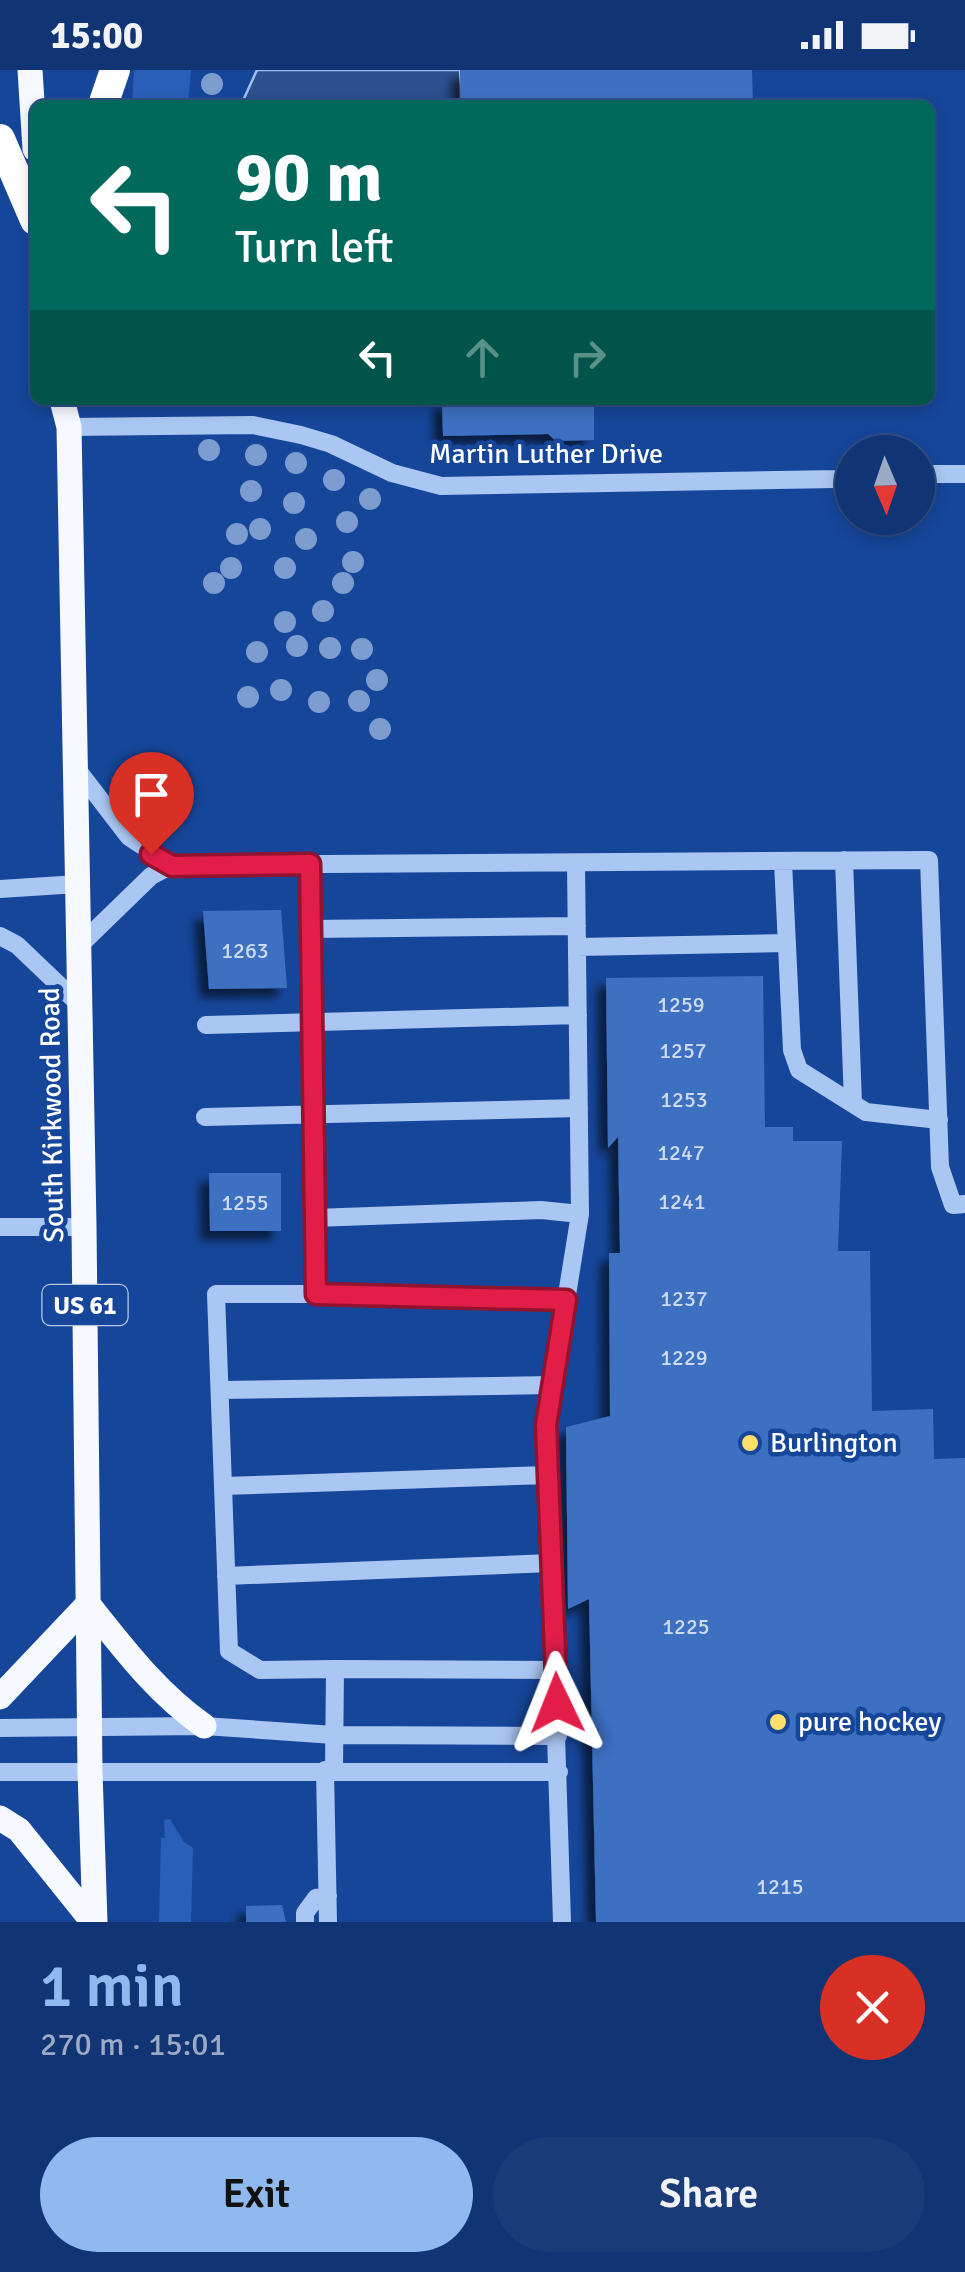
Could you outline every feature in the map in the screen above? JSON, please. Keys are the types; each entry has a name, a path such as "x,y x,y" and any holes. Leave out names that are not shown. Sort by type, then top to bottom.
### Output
{"highway":[{"path":"102,100 115,70"},
{"path":"0,139 30,208"}],"main road":[{"path":"30,70 32,100"},
{"path":"99,70 100,100"},
{"name":"South Kirkwood Road","path":"63,405 69,427 81,1006 94,1922"},
{"name":"South Kirkwood Road","path":"69,427 76,405"},
{"path":"0,1697 88,1604 145,1676 173,1704 204,1726"},
{"path":"0,1818 19,1830 94,1922"}],"street":[{"name":"Martin Luther Drive","path":"69,427 253,426 301,434 392,473 442,486 835,479"},
{"path":"935,474 965,474"},
{"path":"76,767 128,837 172,866"},
{"path":"844,860 853,1104"},
{"path":"79,946 151,876 172,866 930,860 940,1167 953,1205 965,1204"},
{"path":"783,862 792,1050 799,1070 866,1112 938,1120"},
{"path":"310,864 316,1294"},
{"path":"562,1922 546,1425 580,1214 576,864"},
{"path":"0,889 78,884"},
{"path":"311,929 577,926"},
{"path":"0,936 17,945 81,1006"},
{"path":"577,947 788,943"},
{"path":"206,1025 578,1015"},
{"path":"205,1117 579,1108"},
{"path":"314,1218 542,1210 580,1214"},
{"path":"0,1227 84,1227"},
{"path":"556,1670 260,1670 229,1651 216,1294 566,1300"},
{"path":"220,1390 553,1385"},
{"path":"223,1486 548,1475"},
{"path":"226,1576 551,1564"},
{"path":"328,1922 336,1669"},
{"path":"0,1728 204,1726 334,1735 558,1736"},
{"path":"0,1772 559,1772"},
{"path":"306,1922 306,1913 316,1898 328,1896"}],"shaded area":[{"path":"134,70 191,70 188,100 132,100"},
{"path":"257,70 460,70 461,100 243,100"},
{"path":"170,1819 184,1842 193,1848 191,1922 159,1922 161,1838 165,1838 164,1820"}],"building":[{"path":"460,70 752,70 753,100 461,100"},
{"path":"442,405 594,405 594,440 556,441 548,434 443,436"},
{"path":"281,910 287,988 209,989 203,911"},
{"path":"763,976 765,1127 793,1127 793,1141 842,1141 838,1251 870,1251 872,1411 933,1409 934,1459 965,1458 965,1922 596,1922 589,1599 568,1609 566,1427 610,1416 609,1253 620,1253 618,1137 608,1148 606,978"},
{"path":"209,1173 281,1173 281,1231 210,1231"},
{"path":"282,1905 286,1922 246,1922 246,1906"}],"place":[{"name":"Burlington","path":"750,1443"},
{"name":"pure hockey","path":"778,1722"}],"route":[{"path":"151,854 172,866 310,864 316,1294 566,1300 546,1425 557,1703"}]}
